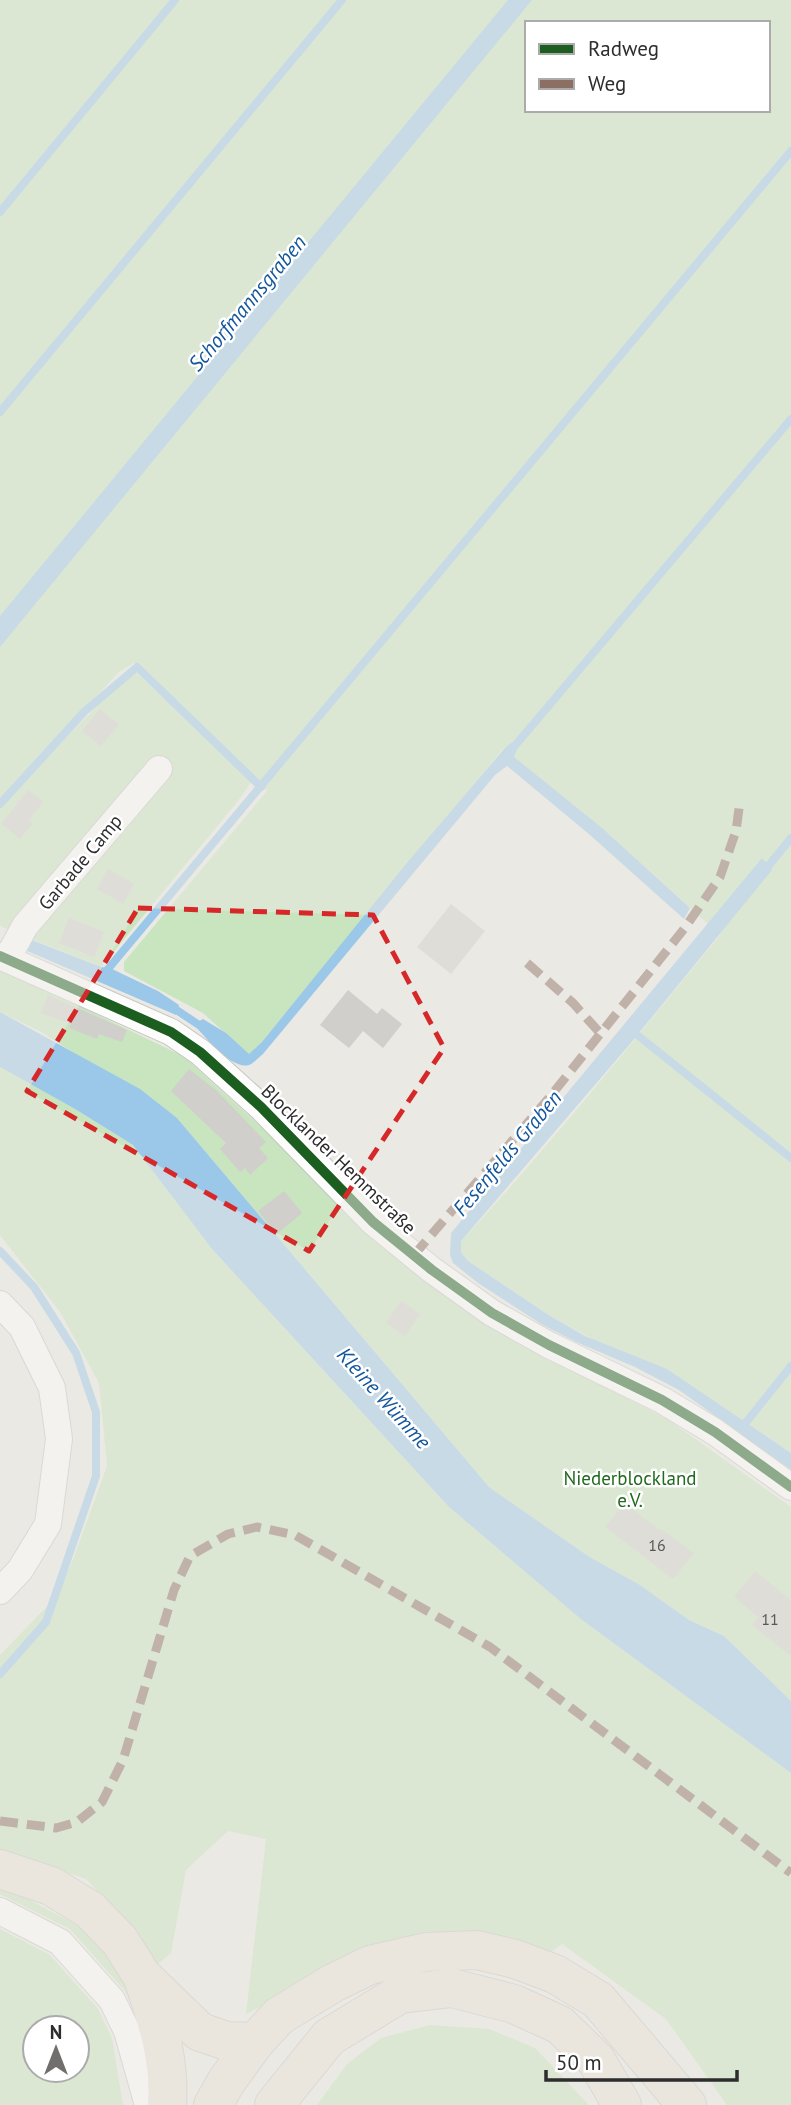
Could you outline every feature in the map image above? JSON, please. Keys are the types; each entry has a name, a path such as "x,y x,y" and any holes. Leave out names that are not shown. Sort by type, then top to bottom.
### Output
{"highway":[{"path":"0,1869 51,1886 90,1910 120,1941 142,1976 200,2032 227,2041 255,2042"},
{"path":"213,2105 255,2042 279,2017 333,1983 370,1965 426,1952 477,1950 515,1959 555,1973 598,2000 687,2105"},
{"path":"142,1976 162,2039 169,2077 167,2105"},
{"path":"274,2105 329,2037 400,1993 452,1988 514,2004 560,2025 596,2060 622,2105"}],"street":[{"name":"Garbade Camp","path":"4,958 25,926 159,769"},
{"name":"Blocklander Hemmstraße","path":"4,958 170,1032 200,1052 261,1107 373,1222 432,1270 492,1313 549,1345 662,1400 705,1426 791,1487"},
{"path":"0,1304 22,1327 52,1388 59,1439 48,1524 20,1570 0,1591"},
{"path":"0,1911 60,1942 112,2000 127,2031 148,2105"}],"highlighted area":[{"path":"138,908 373,915 444,1048 309,1251 27,1091"}],"green space":[{"path":"0,0 791,0 791,1453 768,1437 547,1314 468,1261 461,1252 461,1241 561,1129 720,935 601,827 503,749 249,1055 203,1013 124,971 124,962 267,791 134,663 119,672 0,800"},
{"path":"137,673 252,781 101,967 0,926 0,810 20,784 129,674"},
{"name":"Niederblockland e.V.","path":"0,968 183,1056 291,1154 526,1346 667,1419 791,1507 791,1701 724,1636 689,1620 640,1585 588,1556 489,1487 177,1118 41,1032 0,1012"},
{"path":"0,1067 133,1145 212,1249 449,1507 582,1620 791,1773 791,2105 727,2105 666,2019 562,1944 547,1955 483,1937 284,1996 246,2014 266,1839 228,1831 186,1870 171,1953 157,1965 136,1933 86,1879 0,1850 0,1655 56,1597 74,1557 107,1466 99,1383 60,1312 0,1235"},
{"path":"0,1890 17,1893 82,1928 113,1960 132,1987 141,2024 125,1991 70,1929 0,1894"},
{"path":"0,1929 50,1955 98,2009 112,2038 123,2105 0,2105"},
{"path":"430,2025 489,2029 535,2048 589,2105 317,2105 347,2064 381,2038"}],"water":[{"path":"508,0 532,0 0,647 0,616"},
{"path":"512,742 517,749 514,757 601,827 690,908 684,919 507,766 495,775 263,1054 251,1064 242,1065 227,1058 213,1045 196,1027 197,1022 203,1019 226,1033 249,1054 262,1042 406,864"},
{"path":"762,858 772,870 630,1044 461,1241 461,1252 468,1261 585,1336 667,1369 791,1453 791,1470 679,1390 541,1324 478,1283 453,1263 450,1255 451,1233"},
{"path":"32,940 110,968 158,991 179,1005 176,1015 25,950"},
{"name":"Kleine Wümme","path":"0,1012 140,1089 177,1118 489,1487 588,1556 640,1585 689,1620 724,1636 791,1701 791,1773 582,1620 449,1507 212,1249 133,1145 0,1067"}],"building":[{"path":"100,709 119,725 101,746 82,731"},
{"path":"28,790 43,802 29,820 33,823 20,839 1,824"},
{"path":"108,869 134,884 123,904 97,889"},
{"path":"451,904 485,931 451,974 417,947"},
{"path":"69,918 104,932 94,957 59,943"},
{"path":"348,990 377,1014 382,1008 402,1024 383,1048 363,1031 349,1048 320,1025"},
{"path":"48,995 127,1030 122,1042 99,1034 97,1039 69,1028 71,1024 41,1013"},
{"path":"189,1069 217,1091 266,1142 259,1148 268,1158 250,1175 245,1168 240,1172 220,1149 226,1143 171,1091"},
{"path":"284,1191 302,1213 277,1234 258,1211"},
{"path":"401,1301 420,1314 405,1336 386,1323"},
{"path":"625,1503 694,1553 673,1579 605,1527"},
{"path":"755,1571 791,1600 791,1656 752,1625 758,1617 734,1597"}],"waterway":[{"path":"0,212 175,0"},
{"path":"0,412 342,0"},
{"path":"103,975 791,151"},
{"path":"508,754 791,419"},
{"path":"0,804 84,712 137,667 261,787"},
{"name":"Fesenfelds Graben","path":"762,874 791,838"},
{"path":"169,1005 205,1029"},
{"path":"631,1030 791,1158"},
{"path":"0,1251 34,1287 76,1353 96,1412 96,1476 46,1622 0,1674"},
{"path":"744,1425 791,1366"}],"marked path":[{"path":"414,1255 549,1098 684,929 720,877 736,831 740,801"},
{"path":"527,963 573,1003 600,1033"},
{"path":"0,1821 56,1828 77,1822 102,1802 123,1760 174,1590 190,1556 228,1534 257,1527 295,1535 490,1647 791,1873"}],"cycle path":[{"path":"0,956 171,1032 200,1052 261,1107 373,1222 432,1270 492,1313 549,1345 662,1400 715,1432 791,1487"}],"water label":[{"name":"Schorfmannsgraben","path":"247,303"}]}
